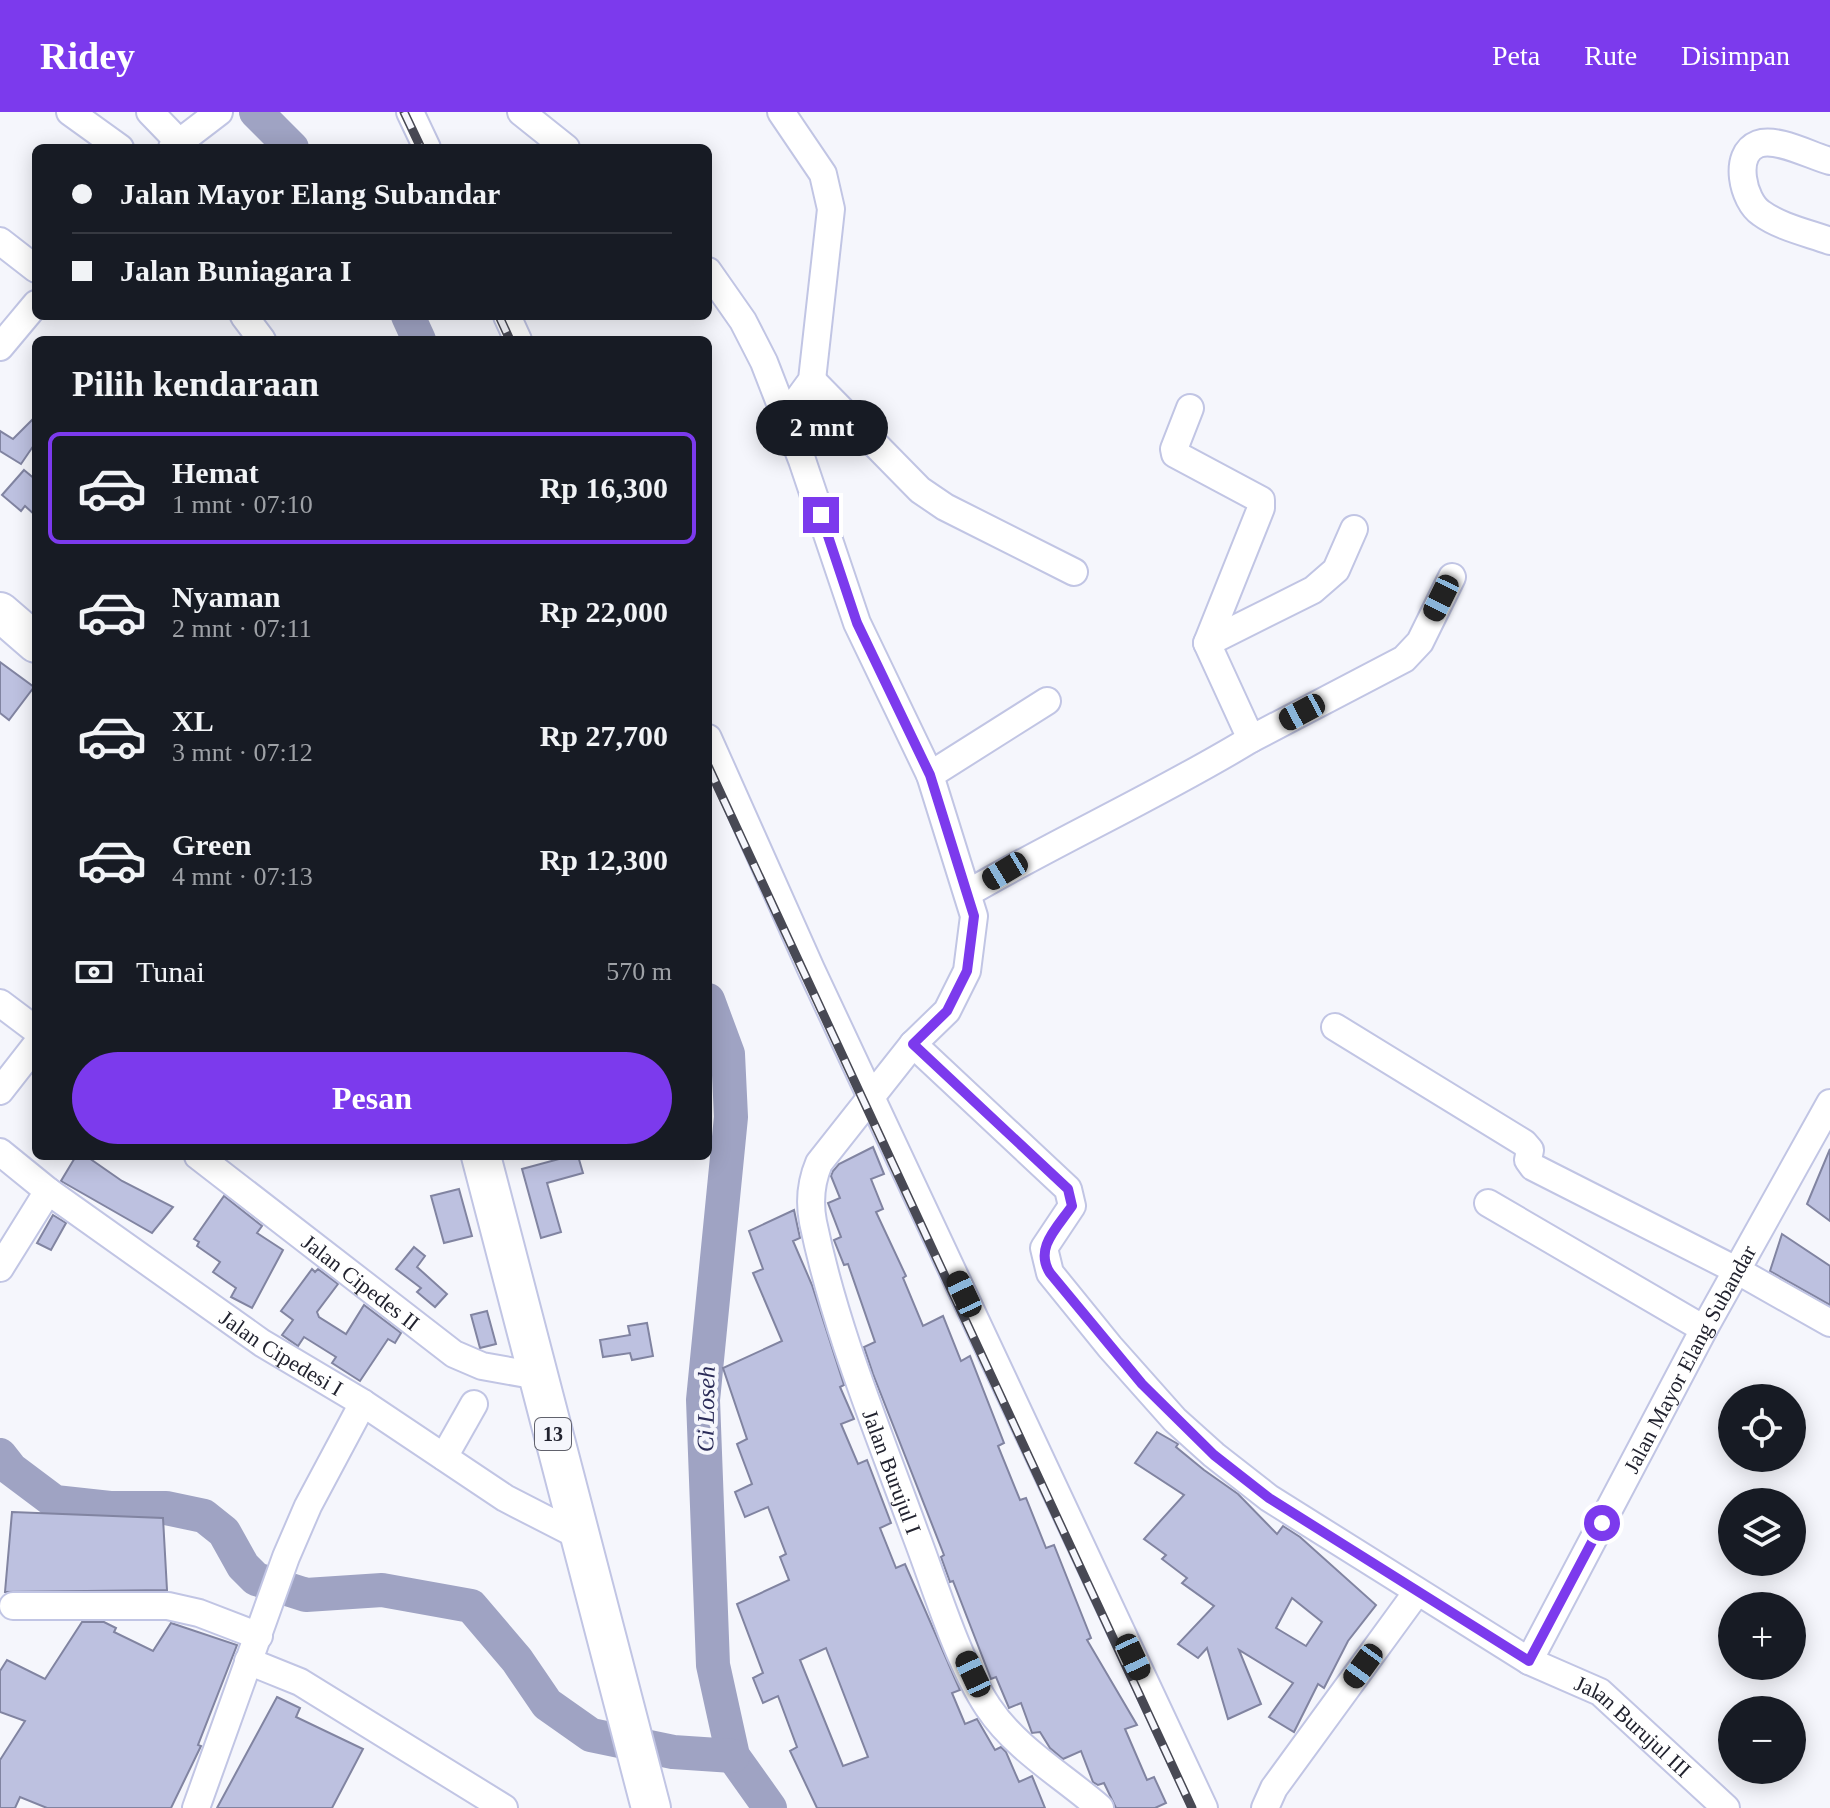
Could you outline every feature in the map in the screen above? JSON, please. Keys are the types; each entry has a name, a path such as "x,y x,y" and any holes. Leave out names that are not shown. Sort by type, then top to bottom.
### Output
{"highway":[{"path":"0,612 32,640"},
{"name":"13","path":"482,1160 577,1535 651,1808"}],"street":[{"path":"70,112 114,144"},
{"path":"150,112 175,144"},
{"path":"177,144 219,112"},
{"path":"410,112 425,144"},
{"path":"521,112 561,144"},
{"path":"781,112 823,174 830,193 828,244 812,380 785,417"},
{"path":"1830,161 1773,144 1759,143 1746,154 1744,161 1745,194 1759,212 1830,241"},
{"path":"0,241 32,266"},
{"name":"Jalan Burujul I","path":"712,277 743,321 785,417 857,623 930,775 974,916 967,971 947,1011 913,1044 819,1163 812,1180 812,1220 847,1348 946,1617 986,1703 1003,1727 1026,1749 1100,1808"},
{"path":"0,347 32,309"},
{"path":"812,380 920,490 945,507 1074,572"},
{"path":"1190,408 1174,449 1175,454 1259,496 1262,504 1207,643 1251,739"},
{"path":"1207,643 1313,590 1336,570 1354,529"},
{"path":"968,893 1059,840 1208,765 1251,739 1404,659 1420,642 1452,577"},
{"path":"930,775 1047,701"},
{"path":"712,747 1204,1808"},
{"path":"0,1003 32,1027"},
{"path":"1335,1027 1524,1143 1530,1150 1528,1160 1533,1167 1738,1271 1830,1323"},
{"name":"Jalan Burujul III","path":"913,1044 1068,1189 1072,1206 1044,1248 1045,1266 1110,1347 1175,1420 1269,1498 1529,1661 1578,1681 1615,1704 1726,1808"},
{"path":"0,1091 32,1050"},
{"name":"Jalan Mayor Elang Subandar","path":"1529,1661 1704,1329 1826,1118"},
{"name":"Jalan Cipedesi I","path":"0,1152 48,1191 262,1343 363,1403 505,1498 577,1535"},
{"name":"Jalan Cipedes II","path":"203,1160 454,1354 482,1366 538,1376"},
{"path":"0,1268 48,1191"},
{"path":"1488,1203 1704,1329"},
{"path":"196,1808 286,1557 308,1506 363,1403"},
{"path":"444,1457 474,1404"},
{"path":"1265,1808 1274,1788 1417,1592"},
{"path":"13,1606 168,1606 199,1613 259,1636"},
{"path":"248,1661 300,1682 504,1808"}],"building":[{"path":"32,420 32,448 21,464 0,451 0,431 13,439"},
{"path":"24,470 32,477 32,512 25,506 21,511 2,495"},
{"path":"0,662 32,686 32,690 9,720 0,713"},
{"path":"873,1147 884,1174 871,1179 883,1209 876,1212 906,1276 903,1278 923,1326 943,1316 961,1361 970,1356 1004,1443 998,1446 1020,1500 1026,1498 1046,1548 1054,1545 1091,1638 1087,1640 1137,1725 1125,1729 1147,1780 1154,1777 1166,1803 1155,1808 1116,1808 1104,1783 1098,1785 1093,1782 1081,1751 1063,1759 1050,1748 1040,1732 1032,1733 1021,1703 1009,1708 996,1677 991,1679 953,1581 950,1582 941,1557 944,1555 873,1374 864,1347 875,1342 848,1264 844,1265 834,1240 841,1237 828,1203 840,1198 831,1176 833,1171 839,1164"},
{"path":"1830,1149 1830,1221 1807,1204"},
{"path":"74,1160 92,1160 122,1181 173,1207 152,1233 61,1181"},
{"path":"555,1160 579,1160 583,1173 547,1183 561,1232 541,1238 522,1169"},
{"path":"459,1189 472,1236 444,1243 431,1196"},
{"path":"224,1196 262,1226 257,1233 283,1250 252,1308 231,1297 236,1288 213,1272 220,1262 197,1246 199,1242 194,1239"},
{"path":"794,1210 800,1238 793,1241 812,1285 844,1385 840,1387 854,1419 841,1424 858,1464 867,1460 891,1523 880,1528 896,1568 905,1564 960,1690 952,1693 965,1724 977,1719 995,1750 1001,1747 1006,1752 1019,1782 1032,1776 1045,1808 817,1808 790,1751 797,1747 778,1696 763,1703 753,1678 763,1673 737,1604 789,1580 780,1557 786,1554 768,1507 745,1517 735,1492 752,1484 737,1444 747,1439 723,1368 782,1341 753,1273 763,1269 749,1231","holes":["826,1648 868,1757 843,1766 800,1660"]},
{"path":"53,1215 66,1223 51,1250 37,1243"},
{"path":"1782,1234 1830,1266 1830,1305 1770,1271"},
{"path":"414,1247 425,1256 417,1267 447,1294 435,1307 417,1292 421,1288 396,1269"},
{"path":"312,1269 315,1272 318,1269 338,1284 317,1312 319,1317 346,1334 364,1305 401,1333 395,1343 388,1339 360,1381 332,1363 336,1357 304,1337 298,1346 282,1335 293,1320 281,1311"},
{"path":"487,1311 496,1344 480,1348 471,1315"},
{"path":"647,1323 653,1356 632,1360 630,1353 603,1357 600,1340 630,1335 628,1326"},
{"path":"1157,1432 1178,1444 1176,1447 1238,1494 1277,1534 1283,1526 1300,1537 1376,1605 1348,1641 1324,1688 1318,1684 1294,1732 1269,1717 1293,1683 1239,1650 1261,1704 1228,1719 1207,1648 1198,1658 1178,1644 1214,1606 1182,1583 1187,1578 1162,1559 1166,1555 1144,1539 1184,1495 1135,1463","holes":["1292,1598 1322,1622 1306,1646 1276,1628"]},
{"path":"12,1512 163,1518 167,1590 5,1592"},
{"path":"82,1622 104,1622 116,1628 114,1632 153,1651 171,1623 237,1645 198,1745 201,1746 171,1808 47,1808 20,1797 15,1808 0,1808 0,1760 25,1721 0,1712 0,1671 7,1660 45,1679"},
{"path":"277,1697 300,1708 296,1717 363,1749 332,1808 217,1808"}],"waterway":[{"name":"Ci Loseh","path":"256,112 288,144"},
{"name":"Ci Loseh","path":"410,320 417,336"},
{"name":"Ci Loseh","path":"712,1011 728,1054 731,1117 703,1400 713,1665 733,1756 770,1808"},
{"path":"0,1455 11,1469 55,1502 110,1508 166,1508 204,1516 224,1532 243,1566 256,1579 306,1595 382,1590 471,1606 517,1660 547,1704 591,1735 673,1752 733,1756"}],"railway":[{"path":"404,112 419,144"},
{"path":"501,320 508,336"},
{"path":"712,775 1192,1808"}],"route":[{"path":"821,515 857,623 930,775 974,916 973,944 967,971 947,1011 913,1044 1068,1189 1072,1206 1044,1248 1043,1258 1050,1273 1142,1384 1175,1420 1214,1455 1269,1498 1529,1661 1602,1523"}]}
